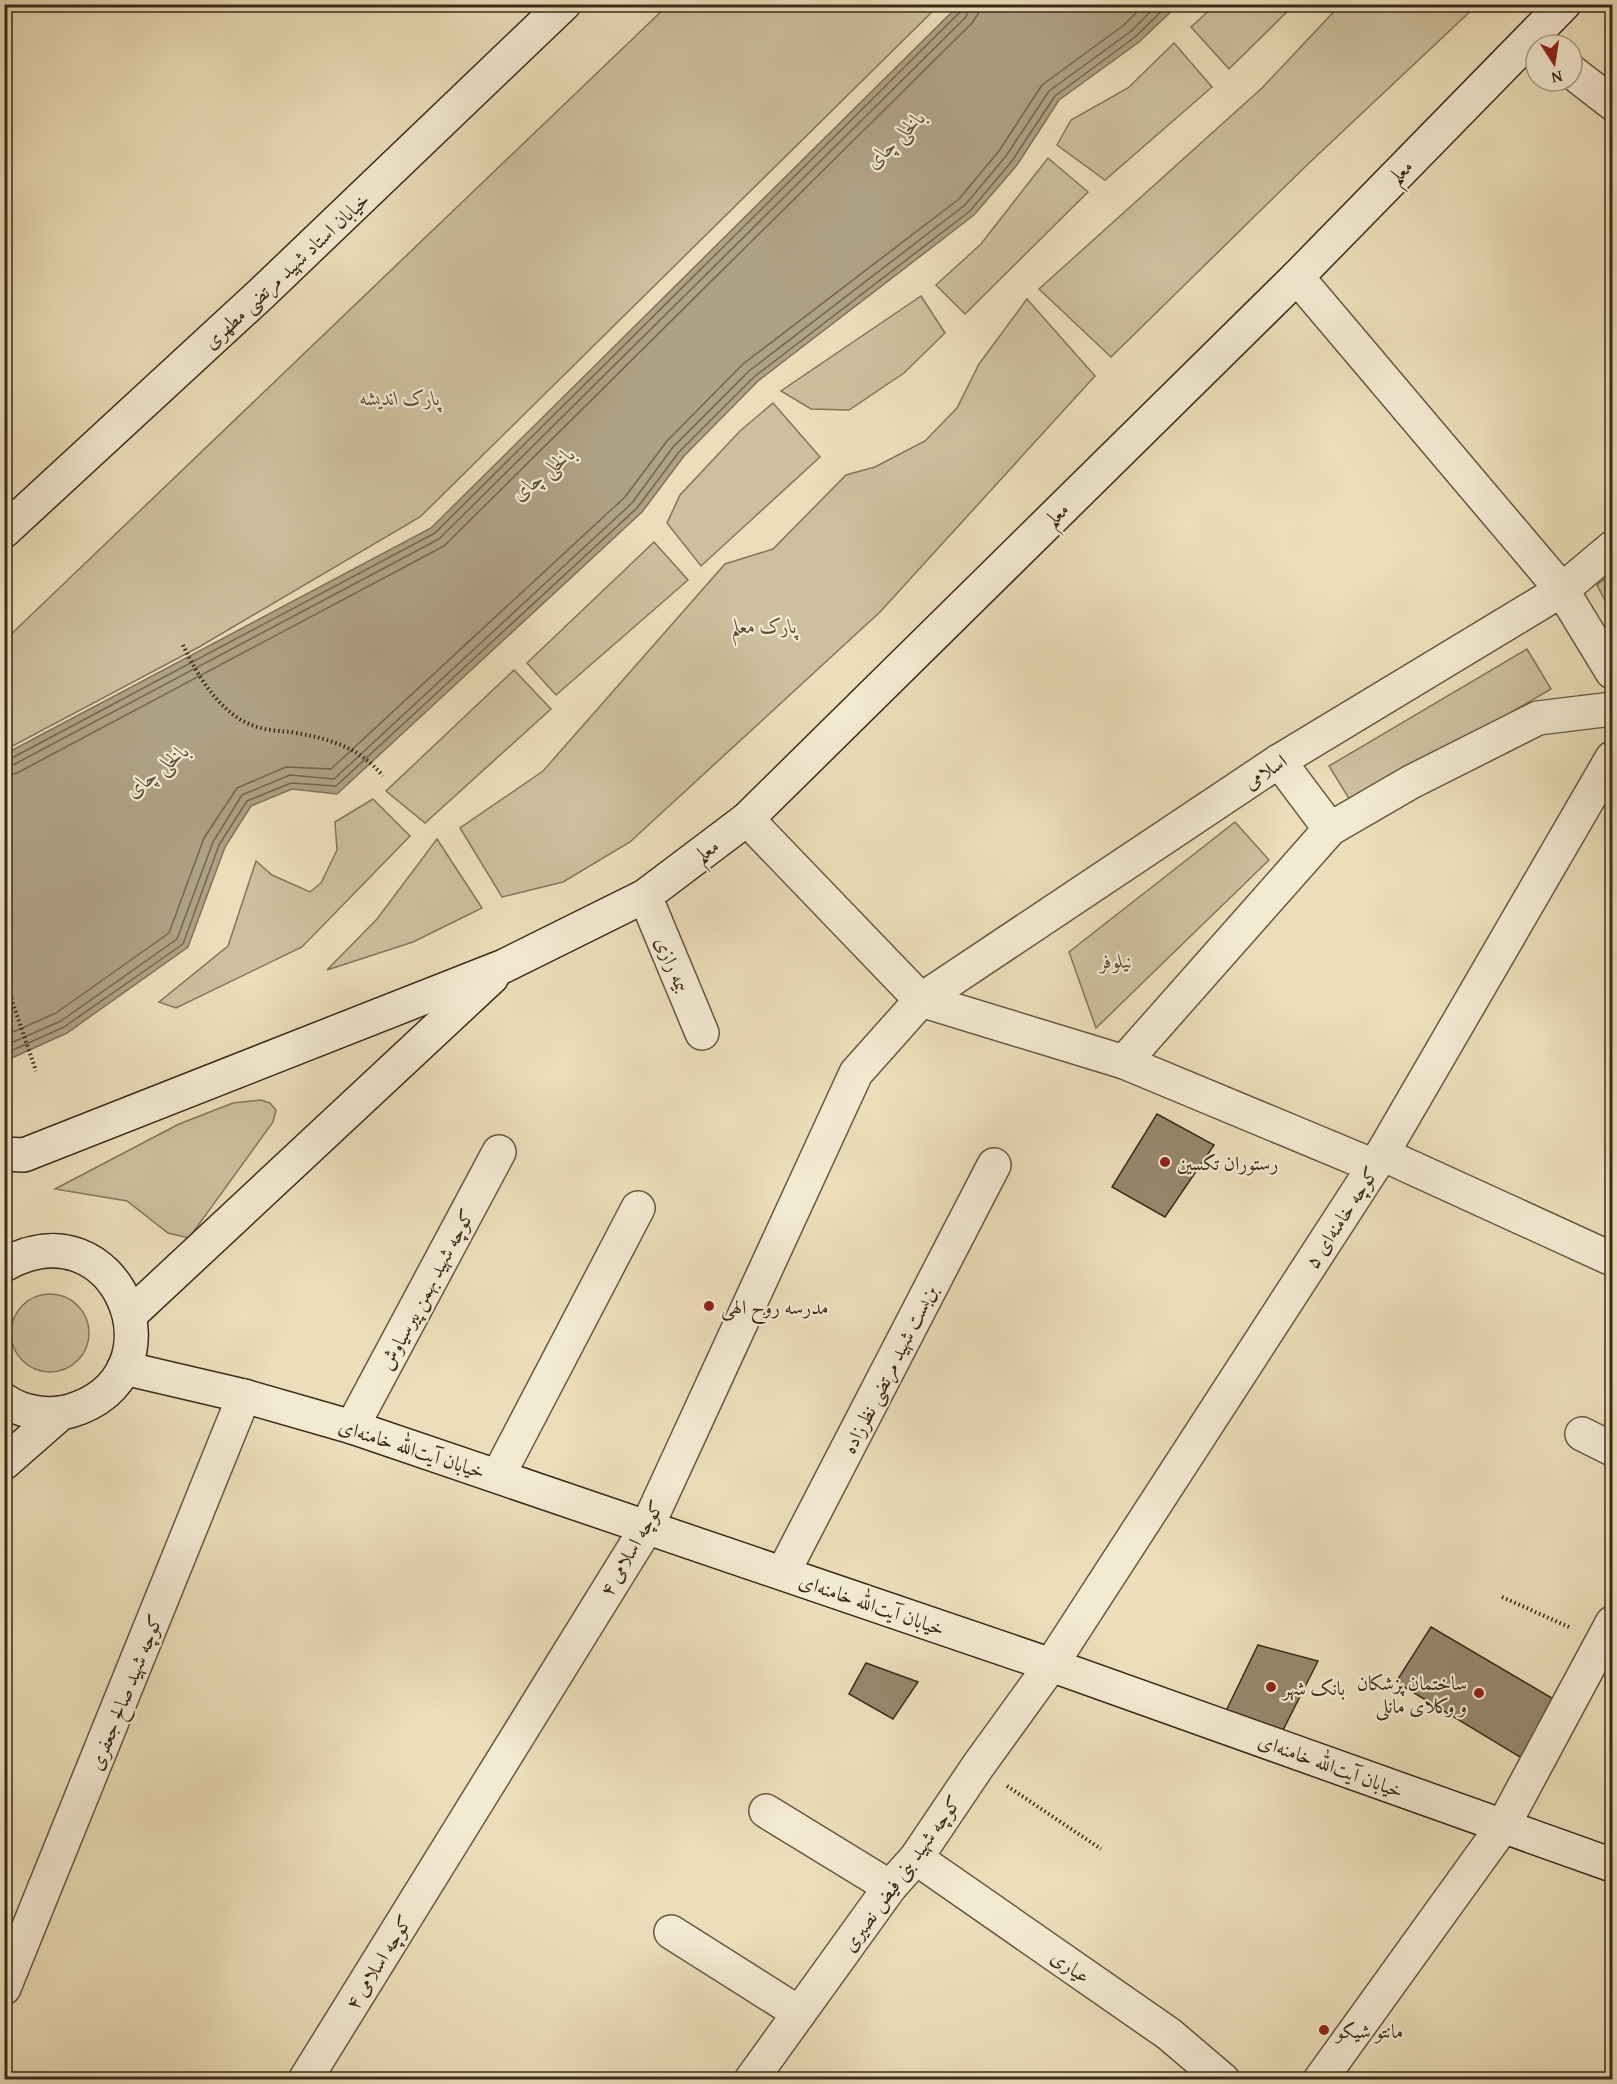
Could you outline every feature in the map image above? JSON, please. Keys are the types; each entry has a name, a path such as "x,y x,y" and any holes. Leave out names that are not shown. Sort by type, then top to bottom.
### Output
{"street":[{"name":"خیابان استاد شهید مرتضی مطهری","path":"4,531 261,294 564,4"},
{"name":"معلم","path":"1540,33 1564,4"},
{"name":"معلم","path":"504,966 645,896 747,819 1524,51"},
{"path":"1584,82 1612,104"},
{"path":"1297,277 1562,590 1612,672"},
{"name":"اسلامی","path":"921,1000 1279,761 1562,590 1612,548"},
{"path":"1124,1062 1330,829 1411,782 1538,718 1612,709"},
{"name":"کوچه خامنه‌ای ۵","path":"1051,1665 1378,1160 1612,758"},
{"path":"1279,761 1330,829"},
{"path":"747,819 921,1000 1124,1062 1378,1160 1612,1259"},
{"name":"بیمه رازی","path":"645,896 702,1033"},
{"path":"4,1154 24,1155 504,966"},
{"path":"130,1314 504,966"},
{"name":"کوچه اسلامی ۴","path":"305,2079 647,1527 856,1073 921,1000"},
{"name":"کوچه شهید بهمن پیرسیاوش","path":"352,1427 499,1152"},
{"name":"بن‌بست شهید مرتضی نظرزاده","path":"783,1573 994,1165"},
{"path":"498,1476 638,1208"},
{"path":"4,1400 11,1405 36,1413 62,1413 86,1406 107,1391 124,1368 132,1342 130,1314 120,1288 102,1268 77,1255 50,1250 10,1254"},
{"name":"خیابان آیت‌الله خامنه‌ای","path":"124,1368 244,1396 352,1427 1051,1665 1612,1865"},
{"name":"کوچه شهید صالح جعفری","path":"4,1988 11,1953 244,1396"},
{"path":"4,1463 62,1413"},
{"path":"1582,1434 1612,1449"},
{"path":"1320,2079 1503,1826 1605,1649"},
{"name":"کوچه شهید بنی فیض نصیری","path":"751,2079 891,1887 916,1858 978,1766 1051,1665"},
{"path":"766,1811 891,1887"},
{"name":"عیاری","path":"916,1858 1169,2034 1222,2079"},
{"path":"671,1932 799,2013"}],"path":[{"path":"183,645 193,668 208,690 239,718 252,726 341,743 359,753 383,776"},
{"path":"4,977 36,1071"},
{"path":"1502,1597 1605,1649"},
{"path":"978,1766 1101,1849"}],"green space":[{"path":"1216,4 1294,5 1229,69 1191,27"},
{"path":"1341,4 1477,5 1307,165 1111,357 1039,289 1262,88"},
{"name":"پارک اندیشه","path":"668,5 939,5 420,517 199,647 5,750 5,640"},
{"path":"1174,43 1212,87 1105,180 1057,145 1071,120 1128,88"},
{"path":"1048,158 1088,192 965,314 936,285 981,244"},
{"path":"921,296 945,333 904,373 849,410 811,409 781,391"},
{"name":"پارک معلم","path":"1027,299 1095,376 880,612 630,842 563,882 502,897 460,828 543,771 725,564 773,549 846,475 875,467 925,441 957,408 979,364"},
{"name":"پارک معلم","path":"773,403 820,457 701,566 667,523 680,495 740,431"},
{"name":"پارک معلم","path":"654,542 688,580 556,695 527,663"},
{"path":"1612,573 1612,614 1597,585"},
{"path":"1527,649 1551,689 1353,805 1329,766"},
{"path":"514,670 551,709 425,823 386,791"},
{"path":"373,799 410,836 302,947 176,1008 159,1002 228,946 256,861 272,875 310,892 321,883 337,850 335,822"},
{"name":"نیلوفر","path":"1235,822 1269,860 1096,1028 1069,952"},
{"path":"437,839 482,908 413,942 327,970 377,919"},
{"path":"261,1100 270,1103 276,1110 273,1122 189,1238 168,1233 127,1201 55,1189 179,1124 233,1103"},
{"path":"50,1294 65,1297 82,1311 89,1333 86,1348 72,1365 50,1372 35,1369 18,1355 11,1333 14,1318 28,1301"}],"water":[{"name":"بالخلی چای","path":"959,5 1178,5 1139,42 1059,100 1017,165 974,215 758,381 684,456 642,512 337,794 292,789 251,806 225,847 188,947 67,1033 5,1061 5,754 431,528"}],"building":[{"name":"رستوران تکسین","path":"1157,1114 1214,1145 1165,1217 1112,1187"},
{"name":"ساختمان پزشکان و وکلای مانلی","path":"1431,1627 1562,1704 1530,1763 1396,1682"},
{"name":"بانک شهر","path":"1258,1645 1318,1661 1282,1732 1225,1713"},
{"path":"866,1663 918,1682 893,1719 849,1694"}],"place":[{"name":"رستوران تکسین","path":"1165,1162"},
{"name":"مدرسه روح الهی","path":"709,1306"},
{"name":"بانک شهر","path":"1271,1687"},
{"name":"ساختمان پزشکان و وکلای مانلی","path":"1479,1693"},
{"name":"مانتو شیکو","path":"1324,2030"}]}
